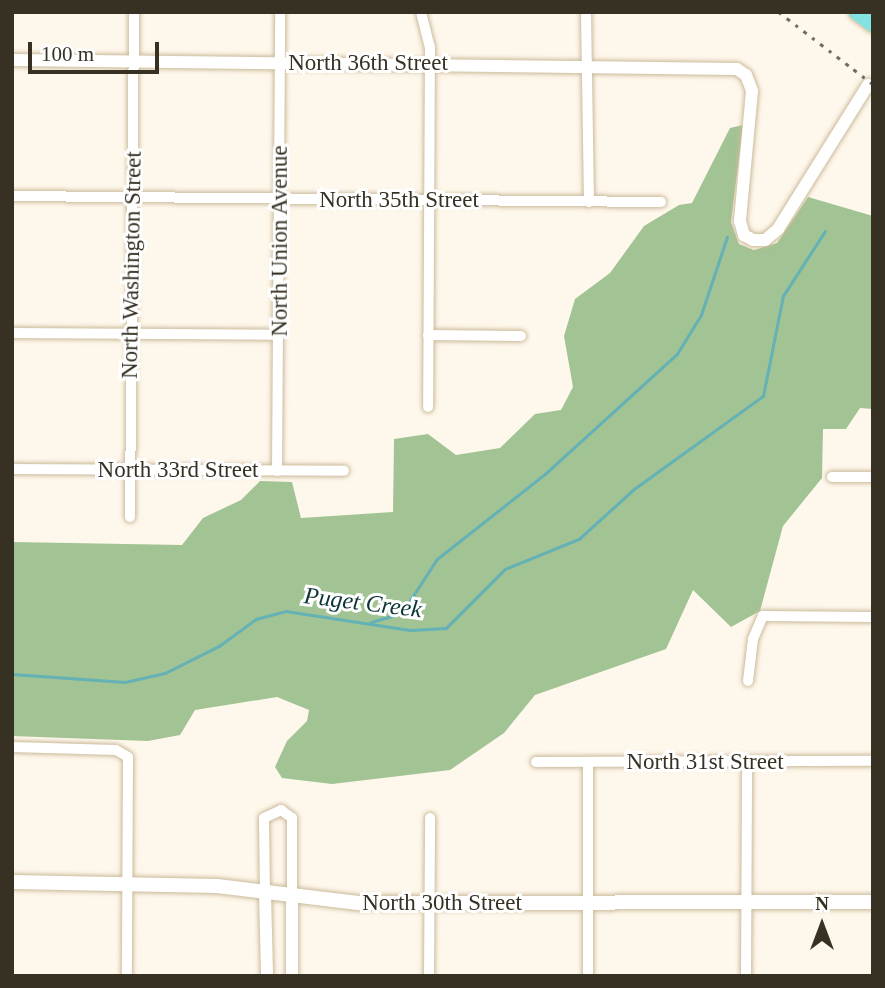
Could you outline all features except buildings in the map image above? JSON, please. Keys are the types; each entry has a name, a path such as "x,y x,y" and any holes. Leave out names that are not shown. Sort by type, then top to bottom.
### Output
{"main road":[{"path":"857,12 873,24"},
{"name":"North 30th Street","path":"12,882 127,884 265,892 292,897 430,904 873,902"}],"street":[{"name":"North Washington Street","path":"130,517 134,12"},
{"name":"North Union Avenue","path":"277,471 281,199 280,12"},
{"path":"421,12 430,63 428,407"},
{"path":"586,12 590,65 589,202"},
{"name":"North 36th Street","path":"12,60 724,67 743,72 752,91 741,214 747,237 771,236 868,85"},
{"name":"North 35th Street","path":"12,196 661,202"},
{"path":"12,333 279,335"},
{"path":"428,335 521,336"},
{"name":"North 33rd Street","path":"12,469 344,471"},
{"path":"832,477 873,477"},
{"path":"748,681 752,643 763,616 873,617"},
{"path":"12,747 116,750 128,757 127,976"},
{"name":"North 31st Street","path":"536,762 873,761"},
{"path":"746,976 747,762"},
{"path":"588,763 588,976"},
{"path":"267,976 264,818 281,810 292,818 292,976"},
{"path":"429,976 430,818"}],"green space":[{"path":"743,125 731,222 739,244 754,250 777,243 808,197 873,216 873,409 860,408 846,429 823,429 822,478 783,526 760,611 731,627 693,590 666,649 535,695 504,733 450,770 332,784 282,778 275,767 287,741 307,721 309,710 277,697 195,710 180,735 148,741 12,736 12,542 182,545 203,518 241,500 260,481 292,482 301,518 393,512 394,439 428,434 456,455 500,448 535,414 561,410 573,387 564,336 575,299 610,273 644,226 679,205 692,203 730,128"}],"waterway":[{"name":"Puget Creek","path":"12,674 125,682 165,673 219,646 256,619 286,611 410,630 446,628 505,569 579,539 634,489 763,396 783,296 825,231"},
{"path":"371,622 402,613 437,559 545,474 677,354 701,315 727,237"}],"railway":[{"path":"779,12 873,84"}]}
